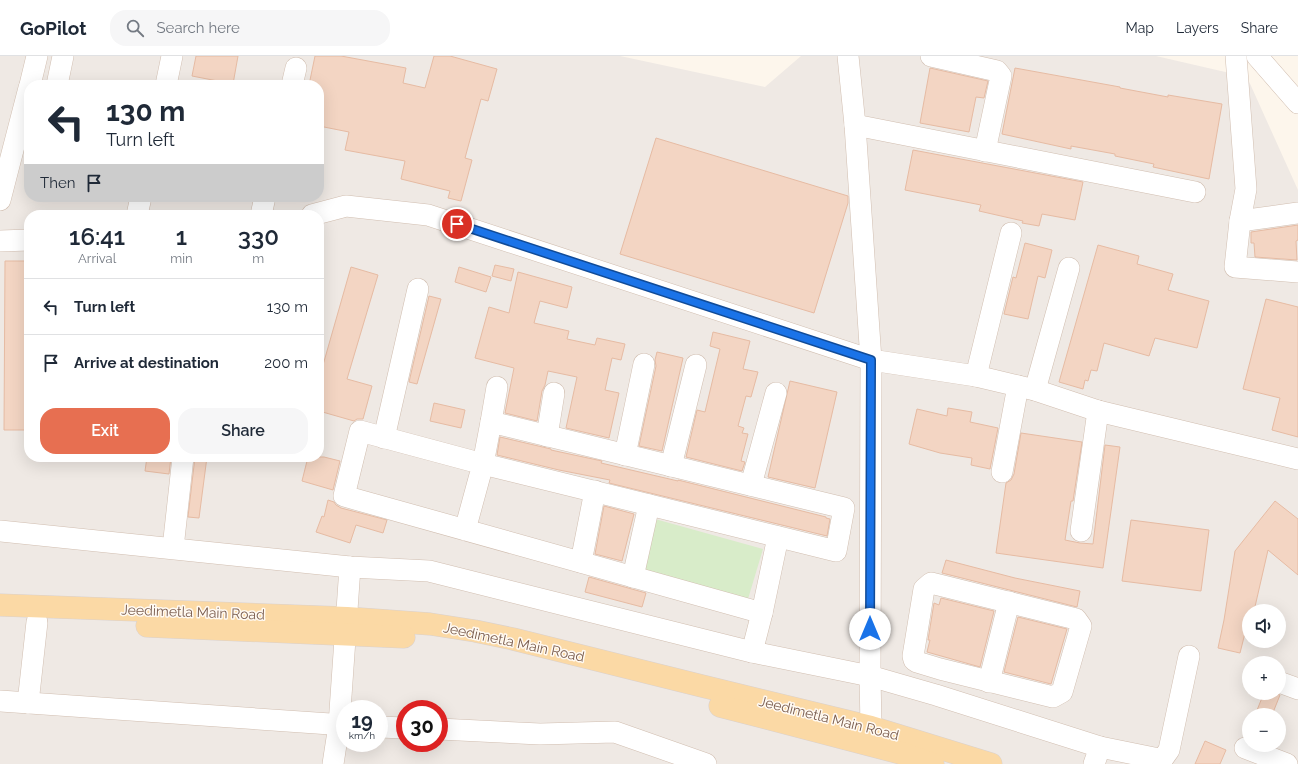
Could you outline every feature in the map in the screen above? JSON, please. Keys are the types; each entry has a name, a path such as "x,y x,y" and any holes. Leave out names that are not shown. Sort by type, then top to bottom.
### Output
{"main road":[{"name":"Jeedimetla Main Road","path":"0,605 346,626 488,646 902,759 933,764"},
{"name":"Jeedimetla Main Road","path":"0,620 37,622 346,626 430,624 513,639 871,727 991,764"}],"street":[{"path":"31,80 37,56"},
{"path":"58,80 63,56"},
{"path":"167,80 172,56"},
{"path":"848,56 855,125 871,360 871,727"},
{"path":"931,56 997,71 1001,76 985,151"},
{"path":"1236,56 1246,190 1240,221 1235,267 1298,272"},
{"path":"1257,56 1298,103"},
{"path":"0,200 24,107"},
{"path":"855,125 1194,192"},
{"path":"324,212 346,206 428,214 871,360 976,376 1027,388 1098,411 1298,459"},
{"path":"1240,221 1298,213"},
{"path":"976,376 1011,233"},
{"path":"0,241 24,240"},
{"path":"1002,472 1027,388 1069,268"},
{"path":"384,438 418,289"},
{"path":"625,455 644,364"},
{"path":"671,466 696,365"},
{"path":"465,530 483,464 497,387"},
{"path":"547,436 554,393"},
{"path":"751,485 776,393"},
{"path":"1081,530 1098,411"},
{"path":"491,422 844,508 836,551 483,464 360,431 344,496 762,613"},
{"path":"173,548 182,462"},
{"path":"581,562 595,491"},
{"path":"633,577 649,505"},
{"path":"0,531 350,567 429,571 752,652 870,676 936,695 1097,755 1158,759 1164,757 1169,750 1189,656"},
{"path":"752,652 762,613 778,536"},
{"path":"343,700 350,567"},
{"path":"931,583 1009,602 1076,620 1081,626 1062,692 1058,695 1053,697 989,682 940,669 914,660 913,656 924,589 931,583"},
{"path":"989,682 1009,602"},
{"path":"28,703 37,622"},
{"path":"936,695 940,669"},
{"path":"1286,685 1298,690"},
{"path":"0,701 336,725"},
{"path":"448,729 540,734 615,732 706,764"},
{"path":"334,764 336,752"},
{"path":"1256,752 1287,764"}],"shaded area":[{"path":"0,56 620,56 765,87 801,56 1156,56 1247,77 1298,190 1298,764 0,764"}],"green space":[{"path":"655,519 763,549 748,599 640,568"}],"building":[{"path":"196,56 238,56 234,80 212,80 192,76"},
{"path":"315,56 341,56 406,68 403,83 425,88 434,56 450,56 497,69 488,101 481,99 465,158 472,160 461,201 448,198 450,191 401,179 405,161 345,150 349,132 324,127 324,80 310,80"},
{"path":"930,68 988,81 984,98 976,97 969,132 920,123"},
{"path":"1015,68 1168,97 1168,95 1222,104 1209,179 1153,167 1154,164 1115,156 1115,154 1071,146 1071,149 1002,134"},
{"path":"656,138 848,196 848,203 814,313 620,254"},
{"path":"913,150 1083,182 1075,220 1042,214 1039,226 1022,223 1023,221 979,211 981,205 905,190"},
{"path":"1298,225 1298,240 1296,241 1297,260 1255,257 1254,243 1251,243 1251,232"},
{"path":"1025,243 1052,250 1045,278 1038,276 1028,319 1004,314 1013,277 1016,278"},
{"path":"1098,245 1139,256 1137,264 1173,274 1168,290 1209,301 1197,348 1155,338 1149,356 1104,343 1097,371 1091,370 1088,381 1085,380 1083,389 1059,382"},
{"path":"5,261 24,261 24,430 4,430"},
{"path":"495,265 514,269 511,281 492,276"},
{"path":"351,267 378,275 347,379 372,386 363,419 357,419 354,421 324,412 324,362"},
{"path":"459,267 491,277 486,292 455,282"},
{"path":"518,272 572,287 567,308 540,301 534,323 569,331 567,339 595,345 597,338 625,344 621,360 612,358 605,390 619,393 609,438 566,428 577,377 548,371 542,391 537,421 505,413 514,368 475,358 489,307 509,313"},
{"path":"429,296 441,299 417,384 409,382"},
{"path":"1266,299 1298,307 1298,437 1272,430 1280,398 1243,389"},
{"path":"713,332 750,341 743,369 758,372 751,397 746,396 738,426 744,428 742,433 748,434 741,461 745,462 742,471 686,457 697,410 705,412 720,349 710,346"},
{"path":"657,352 683,358 662,451 639,446 656,366 655,360"},
{"path":"790,381 837,392 815,488 768,477"},
{"path":"434,403 465,410 461,428 430,421"},
{"path":"948,408 972,412 970,422 998,428 990,469 971,465 972,458 940,453 909,444 917,409 947,416"},
{"path":"1021,433 1082,442 1073,501 1071,501 1065,540 1080,543 1093,544 1105,445 1120,447 1103,568 996,553 1006,483 1011,480 1014,474"},
{"path":"500,437 826,517 830,519 827,536 609,483 610,480 559,470 497,455"},
{"path":"324,457 340,461 333,490 302,481 307,462 324,462"},
{"path":"146,462 170,462 169,474 145,471"},
{"path":"194,462 206,462 199,518 188,517"},
{"path":"328,500 334,502 341,508 387,520 383,533 356,525 350,543 316,532 322,516 324,517"},
{"path":"1275,501 1298,519 1298,575 1268,550 1256,604 1242,604 1242,645 1240,653 1218,648 1235,551"},
{"path":"604,506 634,514 622,561 595,554"},
{"path":"1131,520 1209,530 1201,591 1122,581"},
{"path":"946,560 1015,578 1080,591 1077,607 942,573"},
{"path":"589,577 646,593 642,607 585,592"},
{"path":"941,598 994,611 980,667 927,652 930,640 928,640 934,603 939,605"},
{"path":"1018,617 1067,629 1051,684 1004,672"},
{"path":"1261,700 1278,700 1275,708 1258,708"},
{"path":"1205,741 1226,750 1220,764 1195,764"}],"route":[{"path":"457,224 871,360 870,629"}]}
